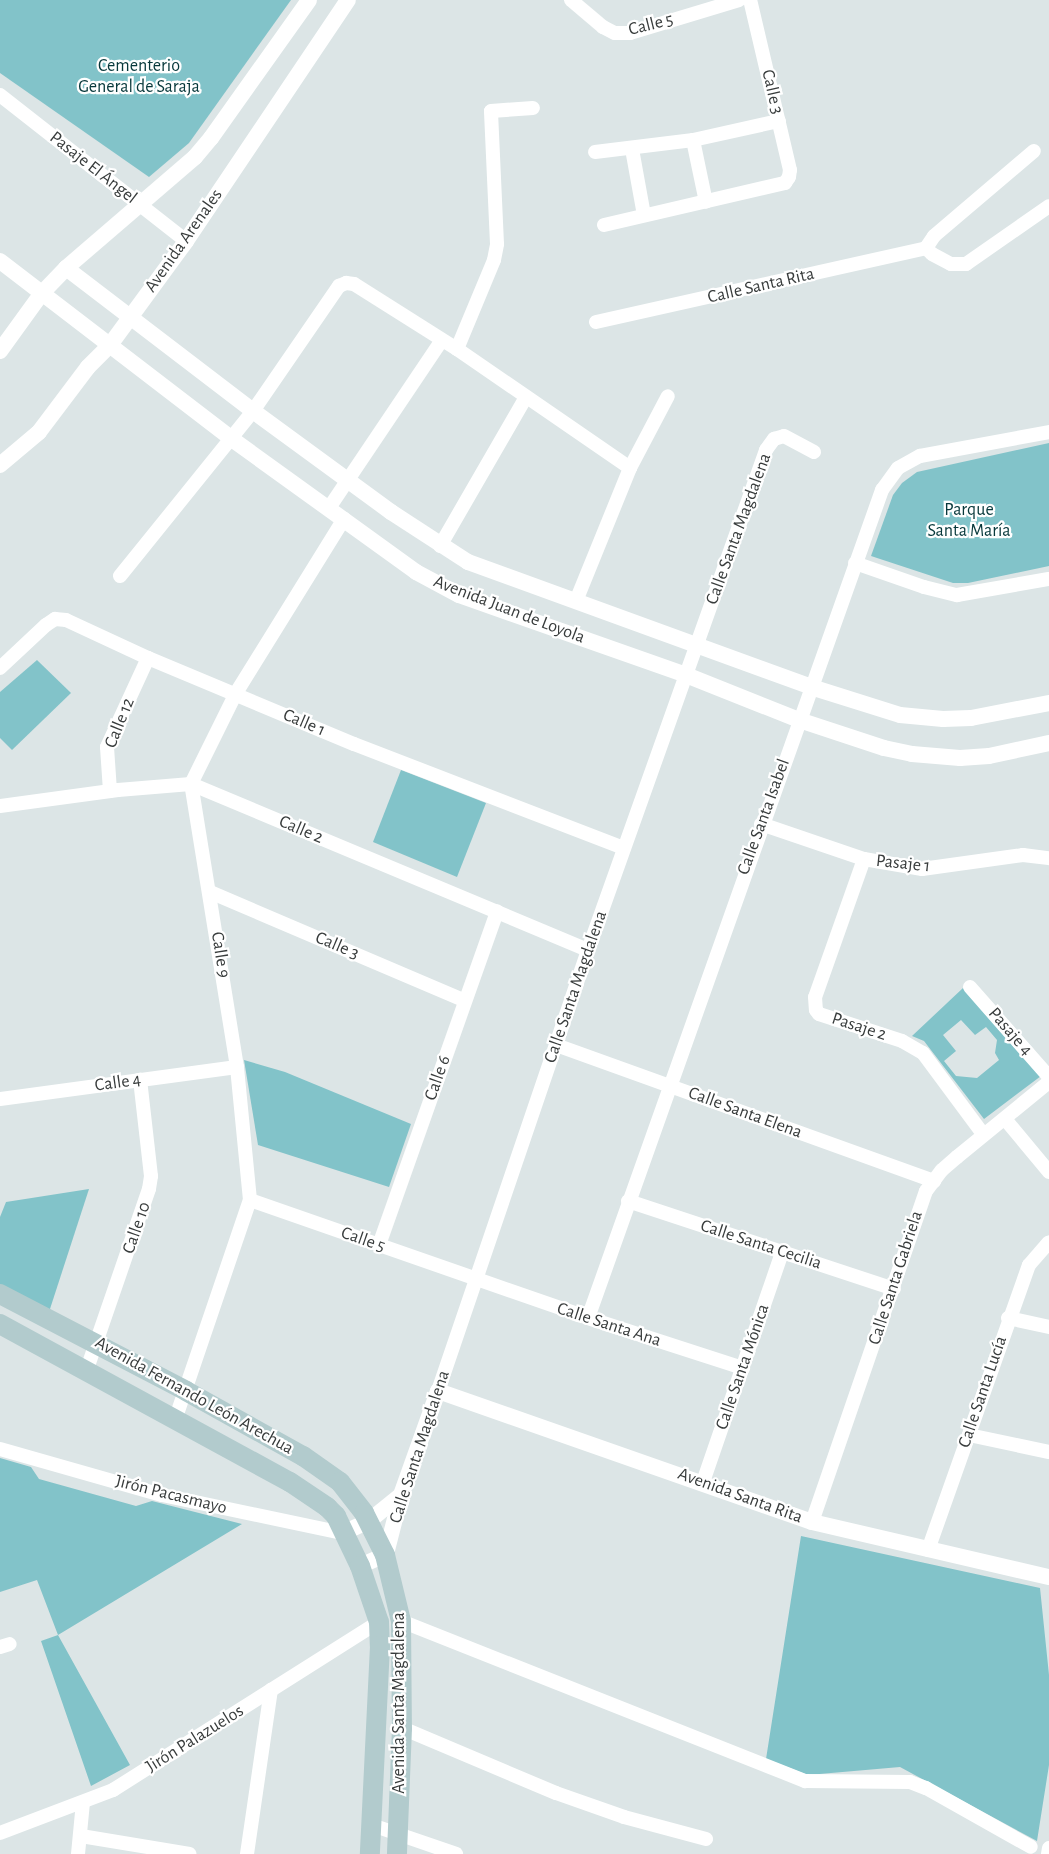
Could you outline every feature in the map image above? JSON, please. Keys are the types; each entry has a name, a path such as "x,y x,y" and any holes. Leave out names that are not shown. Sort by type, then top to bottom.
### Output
{"main road":[{"name":"Avenida Fernando León Arechua","path":"0,1294 186,1391 324,1469 352,1496 369,1521"},
{"name":"Avenida Fernando León Arechua","path":"0,1324 87,1369 309,1494 336,1516 343,1533"},
{"name":"Avenida Santa Magdalena","path":"369,1521 385,1555 401,1621 402,1728 397,1844"},
{"name":"Avenida Santa Magdalena","path":"343,1533 360,1566 379,1622 380,1646 370,1854"}],"street":[{"path":"1,349 42,293 66,268 195,157 309,0"},
{"name":"Avenida Arenales","path":"0,465 39,432 88,367 110,345 186,241 348,0"},
{"name":"Calle 5","path":"571,0 603,27 615,33 630,33 739,0"},
{"name":"Calle 3","path":"706,202 785,183 789,177 790,170 750,0"},
{"name":"Pasaje El Ángel","path":"0,95 186,241"},
{"path":"457,349 495,260 497,244 490,111 533,108"},
{"path":"595,152 693,140 778,121"},
{"path":"604,225 706,202 693,140"},
{"path":"632,149 644,215"},
{"path":"1034,151 934,236 926,248 932,254 951,264 966,264 1049,206"},
{"name":"Calle Santa Rita","path":"596,322 926,248"},
{"name":"Avenida Juan de Loyola","path":"0,261 230,437 416,572 459,595 686,675 857,741 912,754 960,758 989,756 1049,743"},
{"name":"Avenida Juan de Loyola","path":"66,268 253,411 440,546 468,562 877,709 920,718 972,718 1049,705"},
{"path":"120,576 253,411 339,286 346,283 354,284 442,339 630,468"},
{"path":"329,508 442,339"},
{"path":"576,601 630,468 668,396"},
{"path":"440,546 526,397"},
{"name":"Calle Santa Isabel","path":"588,1318 761,824 882,490 890,477 908,461 935,453 1049,432"},
{"name":"Calle Santa Magdalena","path":"385,1555 392,1537 401,1495 588,950 766,450 774,439 784,436 814,452"},
{"path":"191,784 236,693 344,519"},
{"path":"855,563 924,587 957,595 1049,579"},
{"name":"Calle 1","path":"0,668 55,619 66,620 148,658 354,744 624,848"},
{"name":"Calle 12","path":"110,791 108,742 148,658"},
{"name":"Calle 2","path":"0,806 110,791 191,784 588,950"},
{"name":"Calle 9","path":"175,1420 250,1200 237,1067 191,784"},
{"name":"Pasaje 1","path":"761,824 864,859 922,869 1023,855 1049,858"},
{"name":"Pasaje 2","path":"864,859 815,997 816,1010 819,1014 902,1041 923,1053 984,1134"},
{"name":"Calle 3","path":"210,892 465,1001"},
{"name":"Calle 6","path":"379,1245 497,911"},
{"name":"Pasaje 4","path":"970,987 1049,1077"},
{"name":"Calle Santa Elena","path":"556,1045 934,1181"},
{"name":"Calle 4","path":"1,1100 237,1067"},
{"name":"Calle 10","path":"87,1369 149,1189 151,1176 140,1080"},
{"name":"Calle Santa Gabriela","path":"812,1522 894,1289 919,1209 934,1181 984,1134 1049,1082"},
{"path":"1005,1119 1049,1172"},
{"name":"Calle 5","path":"250,1200 476,1280"},
{"name":"Calle Santa Cecilia","path":"628,1200 894,1289"},
{"name":"Calle Santa Lucía","path":"928,1550 1008,1318 1029,1265 1049,1242"},
{"name":"Calle Santa Mónica","path":"703,1482 782,1252"},
{"name":"Calle Santa Ana","path":"476,1280 743,1368"},
{"path":"1008,1318 1049,1327"},
{"name":"Avenida Santa Rita","path":"438,1391 812,1522 1049,1577"},
{"path":"969,1435 1049,1452"},
{"name":"Jirón Pacasmayo","path":"0,1449 162,1495 343,1533"},
{"path":"343,1533 369,1521 401,1495"},
{"path":"360,1566 385,1555"},
{"path":"401,1621 805,1781 910,1782 1031,1847"},
{"name":"Jirón Palazuelos","path":"0,1833 112,1790 379,1622"},
{"path":"247,1854 272,1690"},
{"path":"402,1728 590,1805 624,1817 706,1839"},
{"path":"78,1854 83,1802"},
{"path":"372,1825 397,1844 456,1854"},
{"path":"81,1836 189,1854"},
{"path":"1048,1854 1049,1848"}],"green space":[{"name":"Cementerio General de Saraja","path":"0,0 291,0 189,143 149,177 0,73"},
{"name":"Parque Santa María","path":"1049,443 1049,566 968,583 953,583 871,556 893,495 902,483 917,472"},
{"path":"37,660 71,693 12,750 0,738 0,692"},
{"path":"401,770 486,803 457,877 373,842"},
{"path":"963,988 1041,1076 984,1119 924,1041 912,1036","holes":["961,1020 975,1035 986,1027 997,1040 995,1053 999,1060 977,1078 956,1076 944,1061 956,1051 943,1035"]},
{"path":"244,1060 285,1072 411,1124 389,1187 258,1145"},
{"path":"89,1189 49,1312 0,1286 0,1217 6,1202"},
{"path":"0,1458 31,1467 39,1479 136,1506 152,1501 242,1524 58,1635 37,1580 0,1592"},
{"path":"801,1536 1040,1588 1049,1675 1049,1765 1037,1841 900,1767 808,1775 766,1759"},
{"path":"58,1635 130,1765 91,1786 41,1641"}]}
